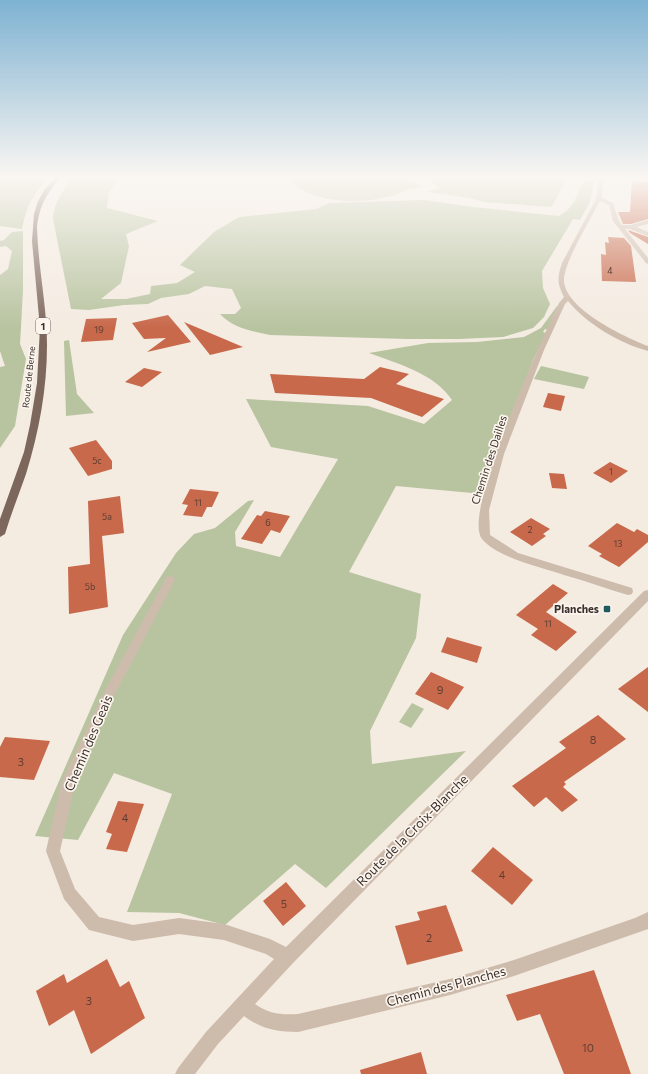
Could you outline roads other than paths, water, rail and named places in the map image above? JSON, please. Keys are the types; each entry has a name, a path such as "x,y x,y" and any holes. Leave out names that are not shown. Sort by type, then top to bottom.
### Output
{"main road":[{"name":"Route de Berne","path":"0,534 29,447 39,395 43,356 43,322 34,239 35,227"}],"street":[{"path":"584,227 565,262 561,274 561,286 568,297 588,317 607,330 648,349"},
{"path":"622,227 648,262"},
{"path":"631,227 648,234"},
{"name":"Chemin des Dailles","path":"568,297 562,303 540,350 500,454 484,510 485,536 514,555 628,591"},
{"name":"Chemin des Geais","path":"170,580 108,696 68,783 53,851 69,894 95,924 133,934 179,926 224,932 270,947 287,957"},
{"name":"Route de la Croix-Blanche","path":"184,1074 212,1038 287,957 546,694 648,594"},
{"name":"Chemin des Planches","path":"242,1004 259,1018 278,1023 298,1023 450,987 551,955 639,925 648,920"}],"place":[{"name":"Planches","path":"607,609"}]}
